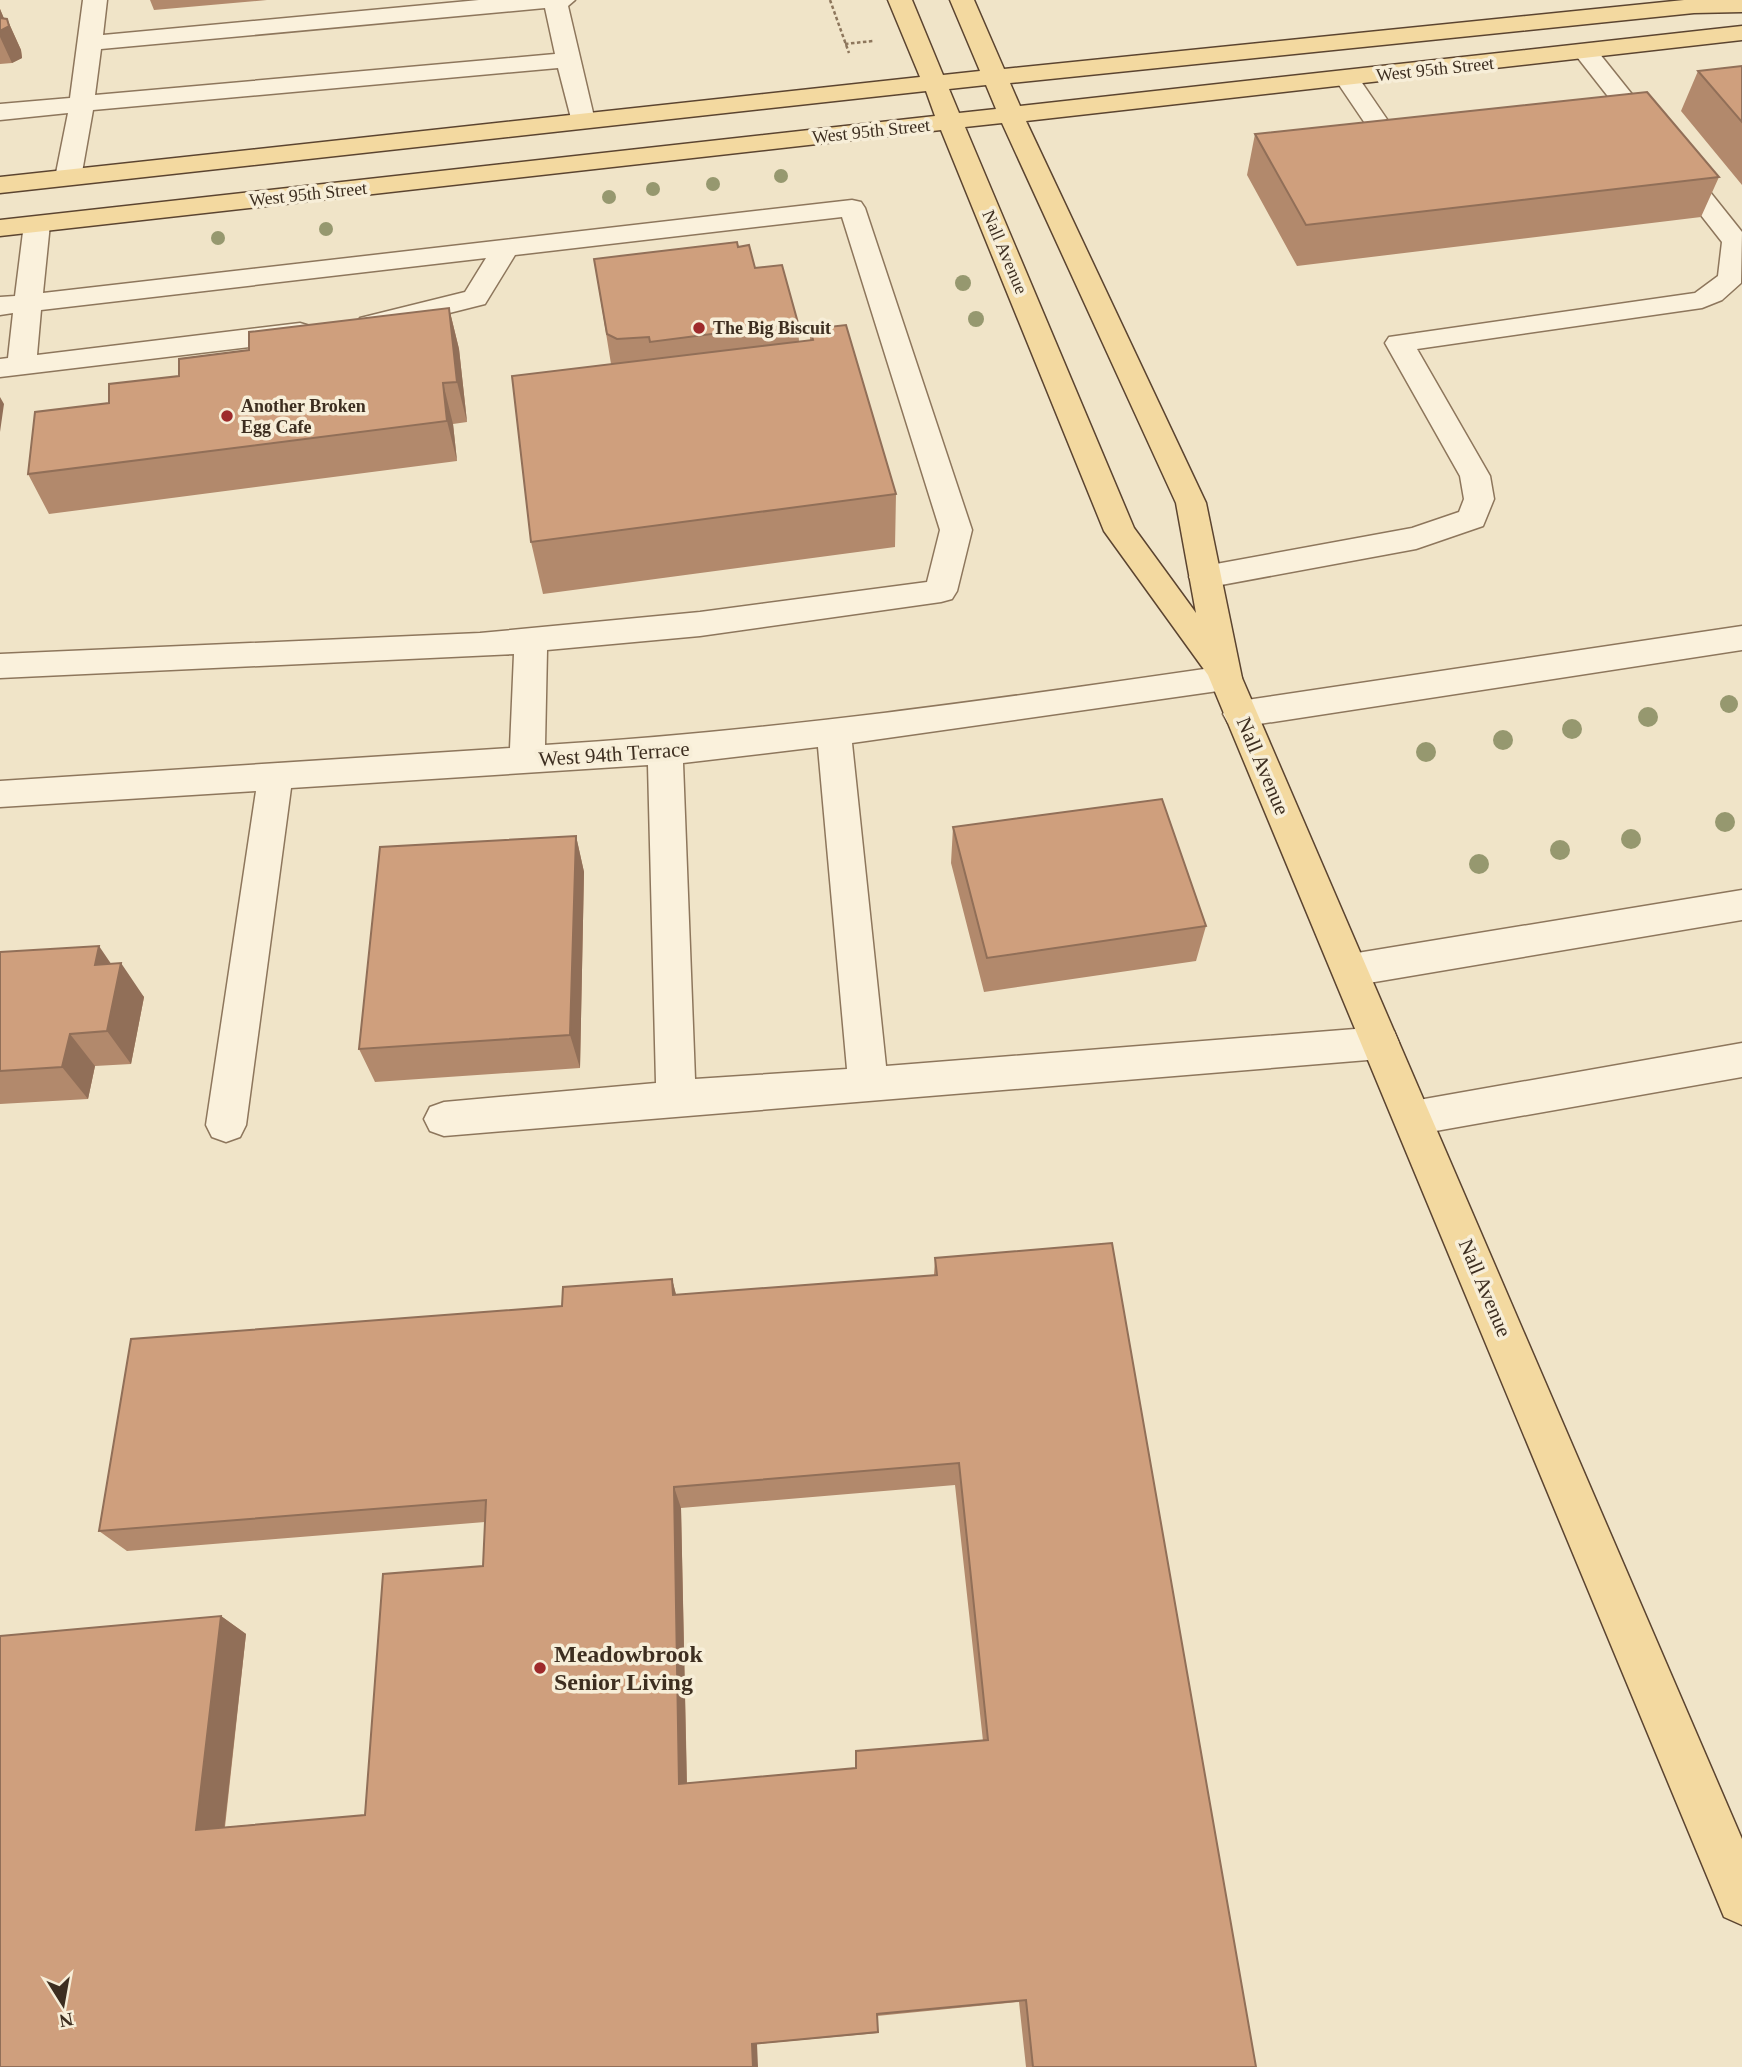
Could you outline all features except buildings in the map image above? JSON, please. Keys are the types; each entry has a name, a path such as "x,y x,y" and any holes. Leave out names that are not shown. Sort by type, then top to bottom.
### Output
{"main road":[{"name":"Nall Avenue","path":"900,0 1121,531 1233,696"},
{"name":"Nall Avenue","path":"962,0 1011,116 1191,503 1233,696 1742,1899"},
{"name":"West 95th Street","path":"0,185 935,83 1694,6 1742,5"},
{"name":"West 95th Street","path":"0,228 1586,53 1742,33"}],"street":[{"path":"68,178 82,104 95,0"},
{"path":"555,0 582,121"},
{"path":"90,43 563,0"},
{"path":"1205,577 1416,538 1472,519 1479,499 1475,477 1399,343 1702,300 1726,287 1737,266 1735,241 1619,113 1586,53"},
{"path":"0,112 568,60"},
{"path":"1347,79 1388,139 1443,133"},
{"path":"0,666 480,645 700,624 941,591 956,530 852,208 14,305"},
{"path":"37,224 14,305 10,367 374,324 475,298 506,248"},
{"name":"West 94th Terrace","path":"0,794 665,750 946,719 1233,696 1742,638"},
{"path":"527,760 531,640"},
{"path":"834,732 868,1084"},
{"path":"665,750 676,1098"},
{"path":"226,1125 275,777"},
{"path":"1351,971 1742,905"},
{"path":"444,1119 676,1098 1380,1043"},
{"path":"1413,1118 1742,1060"}],"path":[{"path":"830,0 852,62"}],"place":[{"name":"The Big Biscuit","path":"699,328"},
{"name":"Another Broken Egg Cafe","path":"227,416"},
{"name":"Meadowbrook Senior Living","path":"540,1668"}]}
